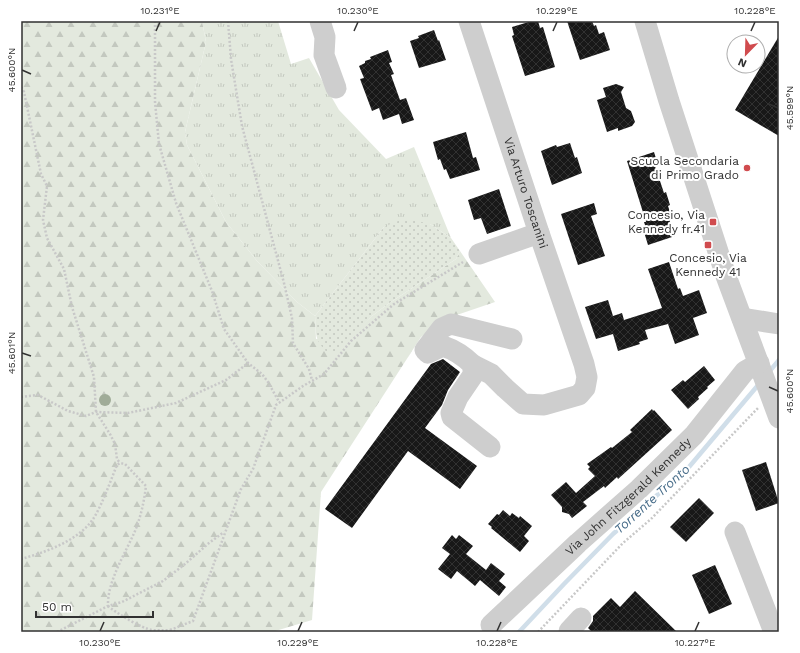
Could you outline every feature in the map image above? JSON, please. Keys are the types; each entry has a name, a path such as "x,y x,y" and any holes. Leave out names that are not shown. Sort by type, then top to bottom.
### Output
{"street":[{"path":"320,21 325,37 324,55 336,88"},
{"name":"Via Arturo Toscanini","path":"469,21 584,364 587,377 585,388 579,395 544,405 523,404 491,374 473,365"},
{"path":"645,21 726,276 779,418"},
{"path":"479,254 539,233"},
{"path":"742,318 779,324"},
{"path":"490,447 452,417 451,413 458,397 473,375 473,365 453,349 443,346 428,353 425,350 442,328 451,324 512,339"},
{"name":"Via John Fitzgerald Kennedy","path":"491,624 578,543 639,489 694,435 745,371 760,364"},
{"path":"735,532 774,632"}],"path":[{"path":"155,21 155,102 159,144 176,202 212,291 224,329 248,363 262,374 279,402"},
{"path":"228,21 231,59 242,126 284,283 292,318 293,343 309,370 312,380"},
{"path":"21,87 24,92 41,174 47,186 43,220 47,238 64,269 72,307 94,377 96,412 115,444 117,459 120,463 125,464 146,486 143,508 113,580 107,597 108,606 119,615 151,630 170,630 178,632"},
{"path":"170,630 193,621 224,532 241,489 253,469 276,405 312,380 324,374 352,341 394,304 439,278 457,265 479,254"},
{"path":"21,397 38,395 68,411 86,416 96,412 128,413 176,403 226,380 248,363"},
{"path":"538,632 623,542 650,519 770,393"},
{"path":"21,559 62,544 83,530 94,517 117,465 120,463"},
{"path":"57,632 108,606 122,602 163,581 224,532"}],"green space":[{"path":"21,21 202,21 206,42 185,132 187,145 226,222 257,261 297,302 315,316 316,339 358,329 388,304 456,259 460,251 495,302 445,319 421,337 321,492 312,620 272,632 21,632"},
{"path":"202,21 278,21 291,64 309,58 339,110 386,159 414,147 451,238 430,224 384,227 315,316 297,302 257,261 226,222 187,145 185,132 206,42"},
{"path":"405,218 430,224 451,238 460,251 456,259 372,316 336,353 328,353 318,340 315,316 384,227"}],"building":[{"path":"532,21 538,21 540,28 543,27 555,67 525,76 512,36 514,35 512,27"},
{"path":"567,21 592,21 594,26 596,25 599,34 604,32 610,50 580,60"},
{"path":"434,30 446,60 419,68 410,41 419,38 418,36"},
{"path":"779,36 779,136 735,110 756,74 766,74 766,58"},
{"path":"388,50 392,62 389,63 394,74 391,75 400,100 406,98 414,120 402,124 399,114 383,120 379,108 372,111 360,79 364,78 359,66 365,63 365,61 371,59 370,57"},
{"path":"616,84 624,87 621,92 626,108 631,111 635,122 632,126 618,131 618,128 607,132 597,100 606,97 603,88"},
{"path":"466,132 473,158 476,157 480,170 450,179 446,169 444,170 440,159 438,160 433,142"},
{"path":"570,143 575,158 577,157 582,173 552,185 541,151 556,145 557,147"},
{"path":"654,152 658,165 655,166 664,193 666,192 670,205 668,206 671,215 668,216 675,236 648,245 644,232 647,231 644,222 646,222 627,161"},
{"path":"499,189 511,226 487,234 481,218 474,220 468,200"},
{"path":"594,203 597,214 591,216 605,256 578,265 561,214"},
{"path":"669,262 678,289 680,288 683,296 699,290 707,313 693,318 699,335 675,344 668,324 645,330 648,339 639,342 640,344 618,351 613,334 596,339 585,307 608,300 613,316 622,313 624,320 662,308 648,269"},
{"path":"443,359 460,372 448,390 442,405 425,428 477,466 460,489 408,451 352,528 325,509 431,364"},
{"path":"704,366 715,380 698,397 699,399 688,409 671,390 683,380 685,382"},
{"path":"652,409 672,430 618,479 617,477 605,488 604,486 583,502 587,506 572,518 569,514 562,512 562,507 551,495 566,482 576,493 595,476 588,469 590,467 587,464 611,447 612,448 632,432 630,430"},
{"path":"766,462 779,503 756,511 742,470"},
{"path":"699,498 714,513 686,542 670,527"},
{"path":"503,510 510,516 512,513 519,518 520,516 532,526 524,536 529,541 520,552 488,524"},
{"path":"452,535 456,539 459,535 473,546 466,554 486,570 491,563 505,574 499,581 506,587 499,596 480,580 475,586 457,571 451,579 438,569 450,554 442,548"},
{"path":"715,565 732,604 709,614 692,575"},
{"path":"635,591 677,632 592,632 588,628 593,621 593,616 611,598 620,607"}],"waterway":[{"name":"Torrente Tronto","path":"768,373 779,360"},
{"name":"Torrente Tronto","path":"519,632 613,534 689,467 759,384"}],"place":[{"name":"Scuola Secondaria di Primo Grado","path":"747,168"},
{"name":"Concesio, Via Kennedy fr.41","path":"713,222"},
{"name":"Concesio, Via Kennedy 41","path":"708,245"}]}
